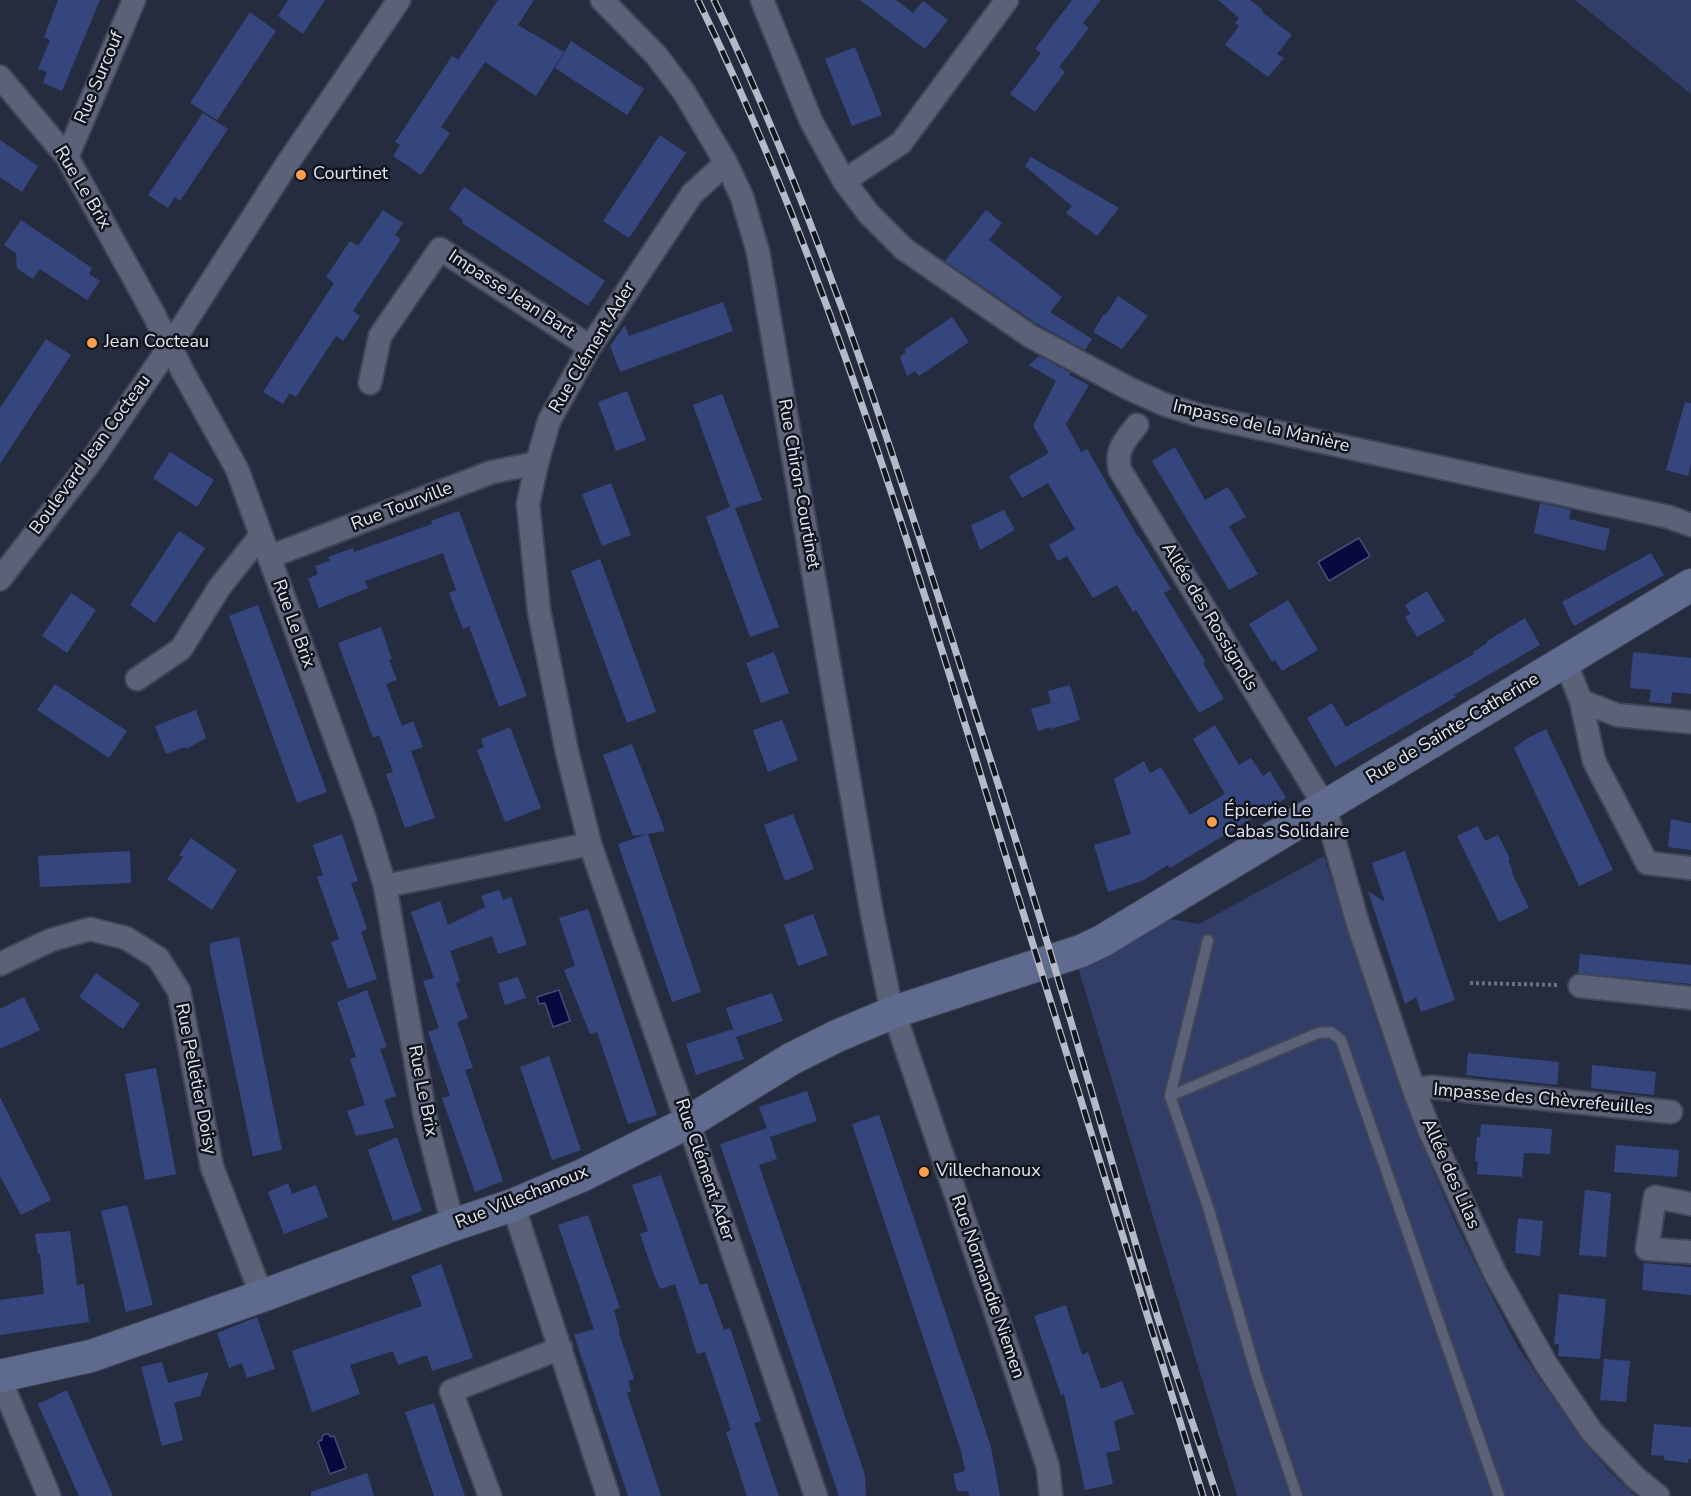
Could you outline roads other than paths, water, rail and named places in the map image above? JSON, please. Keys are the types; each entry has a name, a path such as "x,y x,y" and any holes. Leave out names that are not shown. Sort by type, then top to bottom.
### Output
{"street":[{"name":"Rue Surcouf","path":"67,157 134,0"},
{"name":"Boulevard Jean Cocteau","path":"0,579 92,460 170,346 287,164 399,0"},
{"name":"Rue Chiron-Courtinet","path":"602,0 656,55 684,92 726,163 742,197 758,252 870,903 889,998 894,1012"},
{"name":"Impasse de la Manière","path":"762,0 811,121 844,181 869,214 904,249 1030,336 1128,388 1163,404 1198,415 1657,514 1691,525"},
{"path":"844,181 901,142 1007,0"},
{"name":"Rue Le Brix","path":"0,77 67,157 237,469 364,817 385,886 425,1116 453,1225"},
{"name":"Rue Clément Ader","path":"726,163 692,194 590,347 549,421 528,504 538,611 567,752 590,844 698,1150 816,1496"},
{"name":"Impasse Jean Bart","path":"370,383 380,336 440,249 590,347"},
{"name":"Allée des Rossignols","path":"1137,425 1119,452 1120,470 1318,795 1323,808"},
{"name":"Rue Tourville","path":"268,557 492,472 537,463"},
{"path":"137,679 181,649 219,588 261,535"},
{"name":"Rue de Sainte-Catherine","path":"1023,971 1081,951 1102,941 1691,585"},
{"path":"1565,661 1581,701 1594,760 1647,863 1691,868"},
{"path":"1581,701 1617,715 1691,722"},
{"name":"Allée des Lilas","path":"1323,808 1328,818 1358,924 1414,1090 1430,1132 1495,1273 1546,1364 1592,1432 1636,1478 1658,1496"},
{"path":"385,886 590,844"},
{"name":"Rue Pelletier Doisy","path":"0,964 51,940 90,929 126,938 158,958 179,991 212,1167 262,1296"},
{"name":"Rue Villechanoux","path":"0,1377 91,1356 513,1205 583,1175 687,1123 791,1059 837,1036 894,1012 1023,971"},
{"path":"1580,986 1691,998"},
{"name":"Rue Normandie Niemen","path":"894,1012 1048,1467 1051,1496"},
{"name":"Impasse des Chèvrefeuilles","path":"1414,1090 1431,1087 1671,1112"},
{"path":"1691,1204 1655,1197 1647,1250 1691,1251"},
{"path":"513,1205 608,1496"},
{"path":"490,1496 451,1391 561,1348"},
{"path":"0,1377 49,1496"}],"lane":[{"path":"1208,940 1170,1096 1209,1210 1256,1374 1297,1496"},
{"path":"1170,1096 1318,1033 1331,1032 1341,1040 1499,1496"}],"railway":[{"path":"698,0 778,180 814,271 879,456 969,737 1203,1496"},
{"path":"714,0 782,152 813,230 896,465 1030,885 1157,1315 1217,1496"}],"place":[{"name":"Courtinet","path":"301,175"},
{"name":"Jean Cocteau","path":"92,343"},
{"name":"Épicerie Le Cabas Solidaire","path":"1212,822"},
{"name":"Villechanoux","path":"924,1172"}]}
